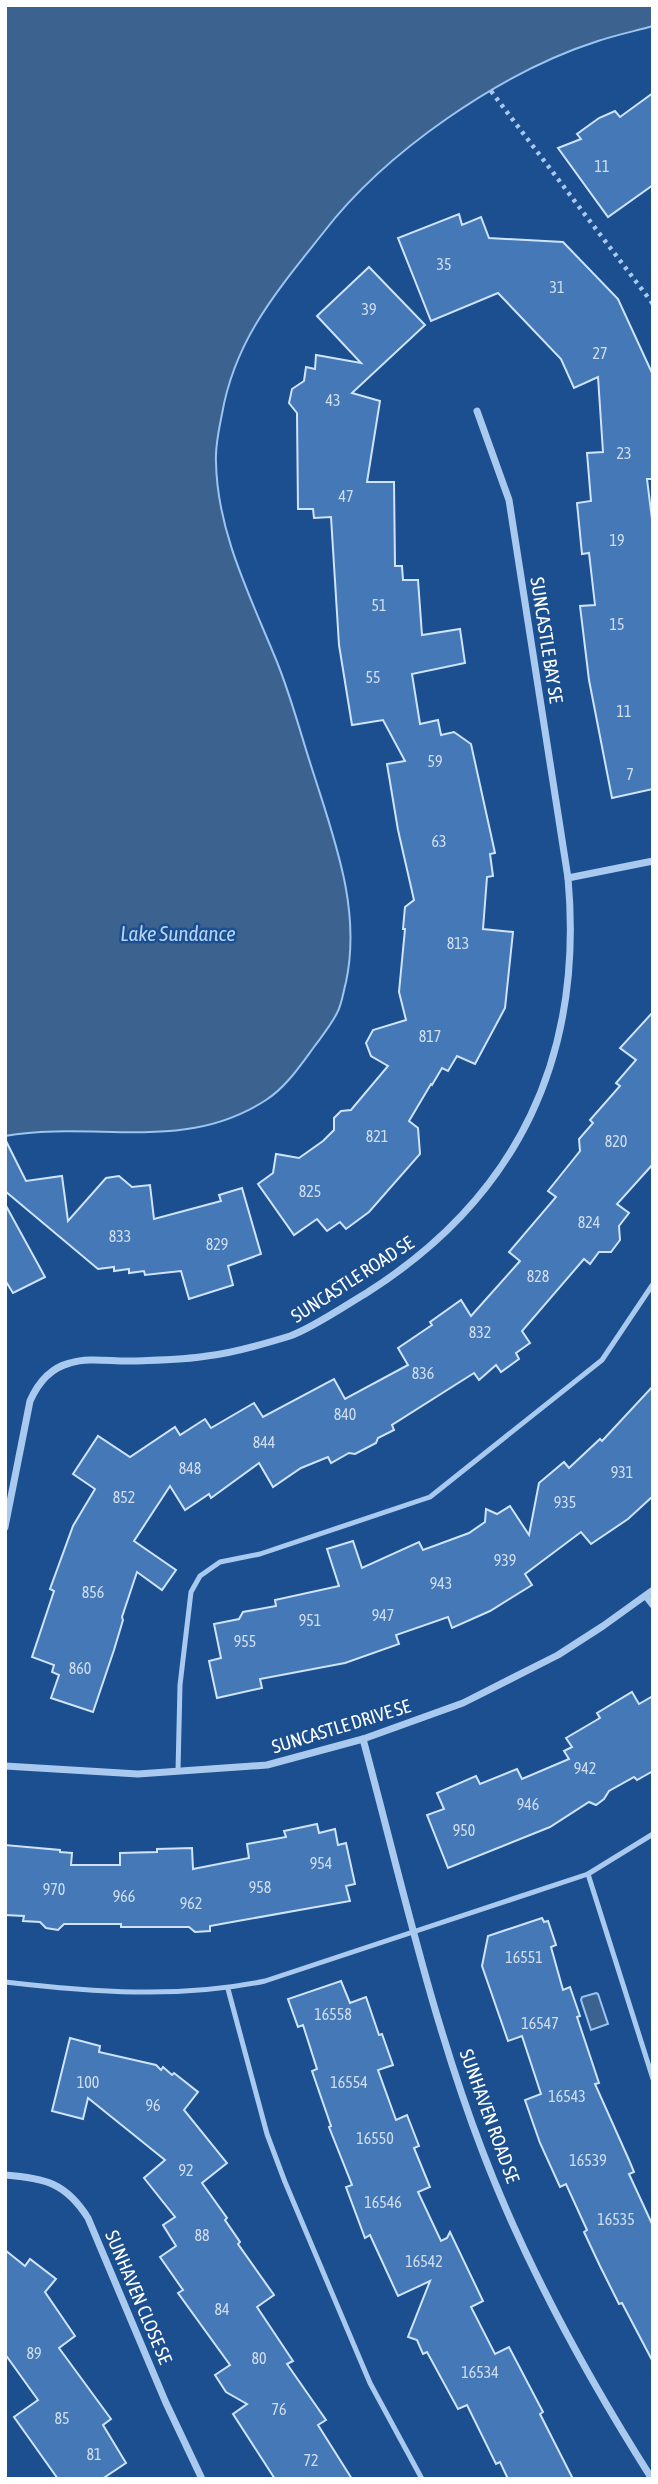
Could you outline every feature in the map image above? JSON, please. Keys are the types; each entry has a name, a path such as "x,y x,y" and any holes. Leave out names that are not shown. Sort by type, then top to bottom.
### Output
{"street":[{"name":"SUNCASTLE BAY SE","path":"477,411 509,500 568,878"},
{"path":"568,878 653,861"},
{"name":"SUNCASTLE ROAD SE","path":"5,1527 30,1401 36,1388 57,1368 84,1361 209,1356 292,1335 405,1268 435,1244 463,1216 510,1153 544,1083 557,1044 571,961 572,920 568,878"},
{"path":"650,1593 653,1605"},
{"name":"SUNCASTLE DRIVE SE","path":"5,1766 107,1774 268,1765 362,1739 463,1703 558,1655 650,1593"},
{"name":"SUNHAVEN ROAD SE","path":"362,1739 443,2032 482,2150 528,2259 610,2413 652,2479"},
{"name":"SUNHAVEN CLOSE SE","path":"5,2175 41,2179 55,2184 79,2203 88,2218 156,2380 202,2479"}],"lane":[{"path":"178,1771 180,1685 191,1592 200,1576 220,1562 260,1554 430,1497 602,1360 653,1284"},
{"path":"5,1982 62,1989 158,1993 228,1989 291,1973 589,1874 653,1834"},
{"path":"589,1874 653,2079"},
{"path":"228,1989 267,2134 285,2182 370,2383 422,2479"}],"path":[{"path":"491,91 653,304"}],"water":[{"name":"Lake Sundance","path":"5,5 653,5 653,26 598,41 523,73 447,118 378,173 323,233 274,296 237,362 228,387 217,444 216,462 222,514 237,564 287,690 331,828 348,904 350,956 339,1010 292,1076 266,1100 235,1116 203,1126 171,1131 72,1131 5,1136"},
{"path":"596,1993 608,2024 591,2030 581,2000 582,1997"}],"building":[{"path":"653,93 653,185 608,217 558,148 581,139 577,134 599,118 615,111 620,117"},
{"path":"459,214 462,225 481,217 489,238 563,242 618,299 653,375 653,479 647,479 653,527 653,789 612,798 589,680 580,606 595,605 589,553 582,554 577,503 591,501 587,453 603,452 598,377 574,388 561,359 498,293 431,321 398,238"},
{"path":"369,267 425,325 352,393 380,401 367,482 394,482 395,566 402,566 403,580 418,580 422,635 460,629 465,663 412,674 420,724 438,720 441,735 454,732 471,744 495,853 490,854 493,876 487,877 483,929 513,932 505,1008 475,1064 457,1056 448,1071 442,1068 409,1121 418,1128 420,1154 369,1212 346,1229 340,1222 327,1231 317,1219 294,1235 258,1184 273,1173 276,1154 299,1158 334,1130 334,1118 341,1111 351,1110 388,1066 371,1056 366,1043 373,1030 406,1020 399,992 403,929 405,907 414,900 387,764 405,761 383,720 352,725 339,645 331,517 314,518 313,509 298,509 297,413 289,403 292,389 304,381 306,367 315,369 316,355 361,363 317,316"},
{"path":"653,1012 653,1164 617,1204 629,1213 619,1226 620,1240 611,1252 599,1252 590,1264 584,1259 522,1331 530,1343 516,1353 519,1359 501,1372 496,1365 479,1380 474,1373 392,1425 394,1430 355,1454 349,1453 331,1463 328,1457 301,1468 273,1487 259,1463 211,1498 209,1494 185,1510 170,1486 134,1541 176,1570 162,1590 137,1572 93,1712 51,1698 59,1675 52,1672 54,1665 32,1657 54,1591 50,1589 73,1526 95,1489 73,1474 98,1436 130,1457 175,1427 180,1435 205,1419 211,1428 254,1403 263,1417 334,1379 345,1399 408,1365 398,1348 432,1325 430,1322 461,1300 471,1316 520,1261 509,1252 556,1197 548,1191 580,1151 579,1139 593,1123 590,1120 620,1086 616,1083 636,1060 620,1048"},
{"path":"5,1139 26,1181 62,1176 68,1221 106,1178 119,1176 132,1187 150,1185 154,1219 221,1201 219,1195 242,1188 261,1254 228,1266 233,1285 189,1299 181,1271 145,1275 144,1271 129,1273 129,1269 114,1271 114,1267 98,1269 5,1191"},
{"path":"5,1204 45,1277 13,1293 5,1280"},
{"path":"653,1386 653,1496 628,1519 591,1544 581,1532 525,1574 532,1585 490,1611 452,1628 448,1617 396,1635 399,1644 345,1663 260,1679 262,1688 217,1698 209,1661 221,1658 214,1624 239,1619 243,1612 276,1606 275,1600 339,1586 327,1549 353,1541 362,1568 419,1542 423,1550 469,1533 485,1522 486,1509 497,1514 510,1506 529,1535 539,1483 564,1462 569,1468 600,1439 602,1441"},
{"path":"632,1692 639,1704 653,1696 653,1771 637,1780 634,1777 609,1791 596,1805 589,1802 550,1827 448,1868 427,1815 444,1809 437,1793 476,1776 480,1784 517,1769 522,1779 569,1759 564,1751 572,1747 566,1738 600,1718 597,1713"},
{"path":"317,1824 319,1833 335,1829 338,1845 346,1843 355,1884 346,1886 350,1901 210,1926 210,1931 195,1932 189,1927 121,1927 121,1924 64,1924 58,1930 46,1928 40,1922 23,1921 24,1916 5,1915 5,1845 72,1853 71,1865 120,1865 120,1853 192,1848 193,1869 249,1858 247,1844 286,1837 284,1831"},
{"path":"542,1918 544,1922 548,1921 556,1945 551,1947 563,1990 570,1987 580,2016 577,2017 599,2083 595,2084 634,2172 629,2174 653,2226 653,2362 600,2266 566,2184 560,2187 540,2143 525,2100 541,2094 522,2036 508,2041 482,1966 488,1936"},
{"path":"341,1981 350,2003 366,1997 379,2035 382,2034 393,2065 378,2070 396,2120 407,2115 419,2146 414,2148 430,2187 418,2192 441,2241 447,2238 450,2232 483,2301 471,2307 495,2354 509,2347 543,2412 540,2414 573,2479 508,2479 500,2462 496,2464 467,2405 458,2409 427,2352 423,2354 417,2340 408,2337 430,2281 398,2296 370,2235 365,2238 346,2187 352,2185 329,2127 331,2126 312,2071 317,2069 303,2025 298,2027 288,1999"},
{"path":"70,2038 100,2046 99,2052 156,2065 161,2070 163,2067 198,2092 184,2110 227,2163 202,2183 227,2218 225,2220 240,2242 238,2244 274,2295 257,2307 293,2361 287,2364 326,2420 318,2425 352,2479 275,2479 233,2414 247,2404 226,2392 215,2375 230,2365 178,2293 183,2290 160,2257 176,2246 163,2225 175,2217 144,2178 165,2160 88,2098 83,2119 52,2111"},
{"path":"5,2250 25,2266 30,2259 56,2279 45,2292 75,2336 59,2348 111,2419 103,2425 126,2463 102,2479 58,2479 14,2417 38,2400 5,2354"}]}
